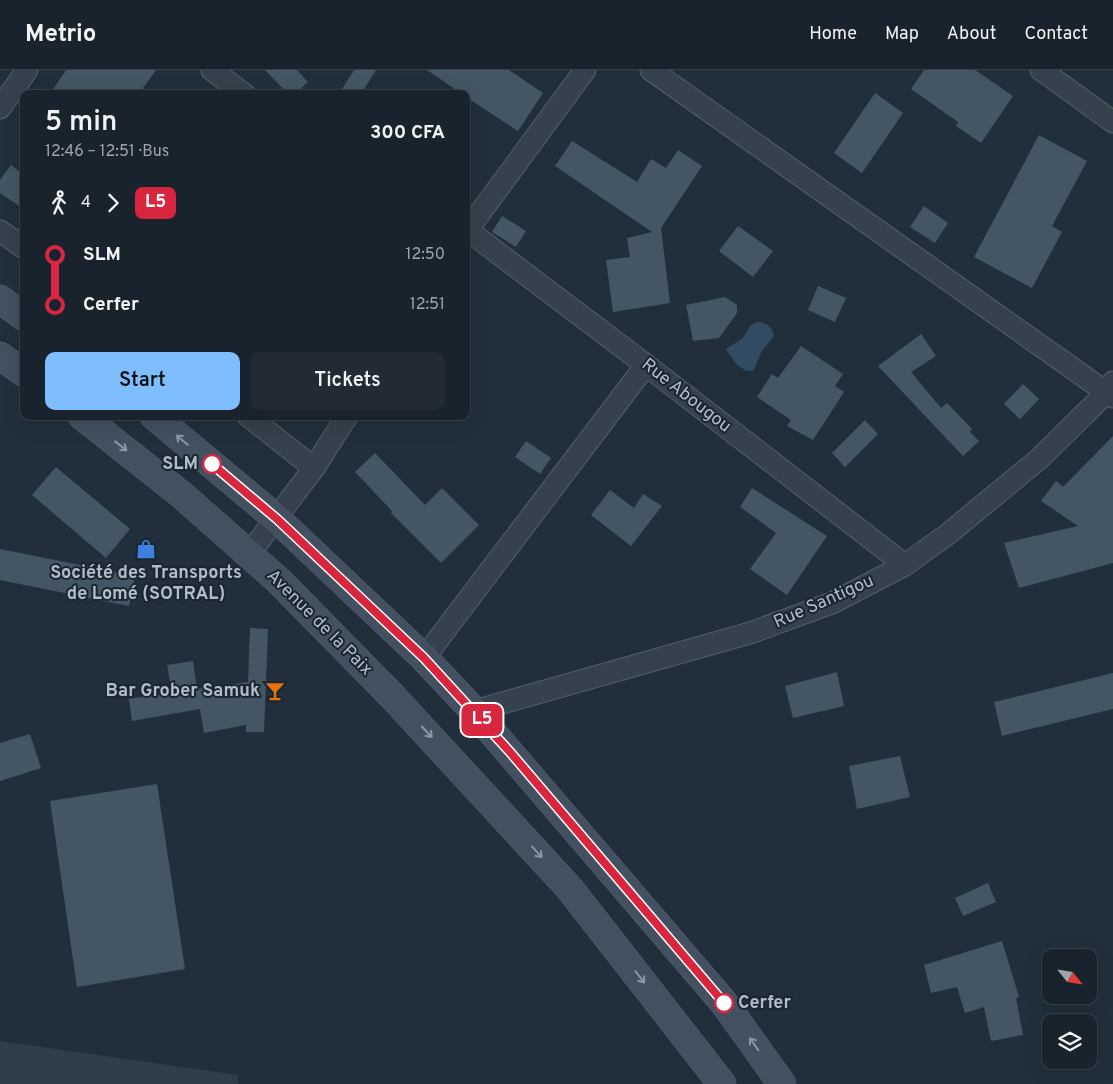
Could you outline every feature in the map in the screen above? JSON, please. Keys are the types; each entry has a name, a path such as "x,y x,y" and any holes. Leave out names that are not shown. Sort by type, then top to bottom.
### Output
{"main road":[{"path":"0,299 20,314"},
{"path":"0,356 20,370"},
{"name":"Avenue de la Paix","path":"87,420 183,496 279,581 393,696 570,889 722,1084"},
{"path":"159,420 277,519 424,658 474,711 724,1003 782,1084"}],"street":[{"path":"0,108 27,70"},
{"path":"212,70 239,90"},
{"path":"470,226 585,70"},
{"path":"651,70 1111,390"},
{"path":"1041,70 1113,122"},
{"path":"0,231 20,245"},
{"name":"Rue Abougou","path":"470,232 646,365 904,565"},
{"path":"424,658 646,365"},
{"name":"Rue Santigou","path":"474,711 750,633 832,603 904,565 997,495 1111,390"},
{"path":"253,420 314,468"},
{"path":"249,554 314,468 344,420"}],"shaded area":[{"path":"0,1041 238,1075 238,1084 0,1084"}],"water":[{"path":"757,322 768,325 774,336 762,351 753,371 746,371 736,364 726,349 742,339 751,325"}],"building":[{"path":"66,70 156,70 142,90 53,90"},
{"path":"265,70 297,70 308,82 299,90 284,90"},
{"path":"354,70 376,70 364,90 342,90"},
{"path":"427,70 509,70 543,93 518,131 470,100 470,90 456,90"},
{"path":"924,70 975,70 1013,96 981,143 956,126 958,122 911,89"},
{"path":"875,93 903,113 862,173 834,153"},
{"path":"1039,135 1087,161 1052,226 1062,232 1032,288 974,257"},
{"path":"572,141 637,182 651,159 666,168 678,150 702,166 661,228 670,303 613,312 606,260 630,257 627,238 652,232 555,166"},
{"path":"11,165 20,172 20,206 0,193 0,180"},
{"path":"924,206 948,223 935,243 910,227"},
{"path":"502,216 526,231 516,247 492,232"},
{"path":"738,226 773,251 753,277 719,251"},
{"path":"818,286 846,298 835,322 808,310"},
{"path":"725,297 737,305 737,313 719,338 693,341 686,305"},
{"path":"921,334 936,356 911,372 941,408 947,403 972,429 970,432 979,441 963,456 878,366"},
{"path":"801,346 843,374 835,386 844,392 813,440 787,426 791,420 757,397 772,374 778,378"},
{"path":"1023,384 1039,399 1020,419 1004,404"},
{"path":"865,420 878,434 845,467 832,453"},
{"path":"1113,436 1113,563 1019,588 1004,543 1078,526 1041,501 1056,481 1063,487"},
{"path":"526,441 551,458 540,474 515,457"},
{"path":"375,453 425,505 442,488 479,525 441,563 391,513 392,511 355,472"},
{"path":"56,467 130,529 106,558 32,495"},
{"path":"752,488 827,536 787,595 750,569 776,533 740,507"},
{"path":"610,490 634,508 643,494 662,506 631,546 591,515"},
{"path":"0,549 135,576 129,606 0,580"},
{"path":"250,628 268,629 264,732 246,732 246,725 204,733 200,709 132,721 129,699 172,692 167,665 193,661 197,689 248,682"},
{"path":"837,672 844,706 793,718 785,686"},
{"path":"1113,673 1113,709 1002,736 994,702"},
{"path":"30,734 41,768 0,781 0,743"},
{"path":"900,756 910,797 857,809 849,766"},
{"path":"157,784 185,969 77,987 50,801"},
{"path":"988,883 996,902 963,916 955,898"},
{"path":"1002,941 1019,997 1016,998 1023,1035 991,1041 984,1007 965,1013 957,987 931,993 924,965"}],"bus line":[{"name":"L5","path":"212,464 277,519 424,658 510,752 680,948 724,1003"}],"place":[{"name":"SLM","path":"212,464"},
{"name":"Société des Transports de Lomé (SOTRAL)","path":"146,549"},
{"name":"Bar Grober Samuk","path":"275,691"},
{"name":"Cerfer","path":"724,1003"}]}
